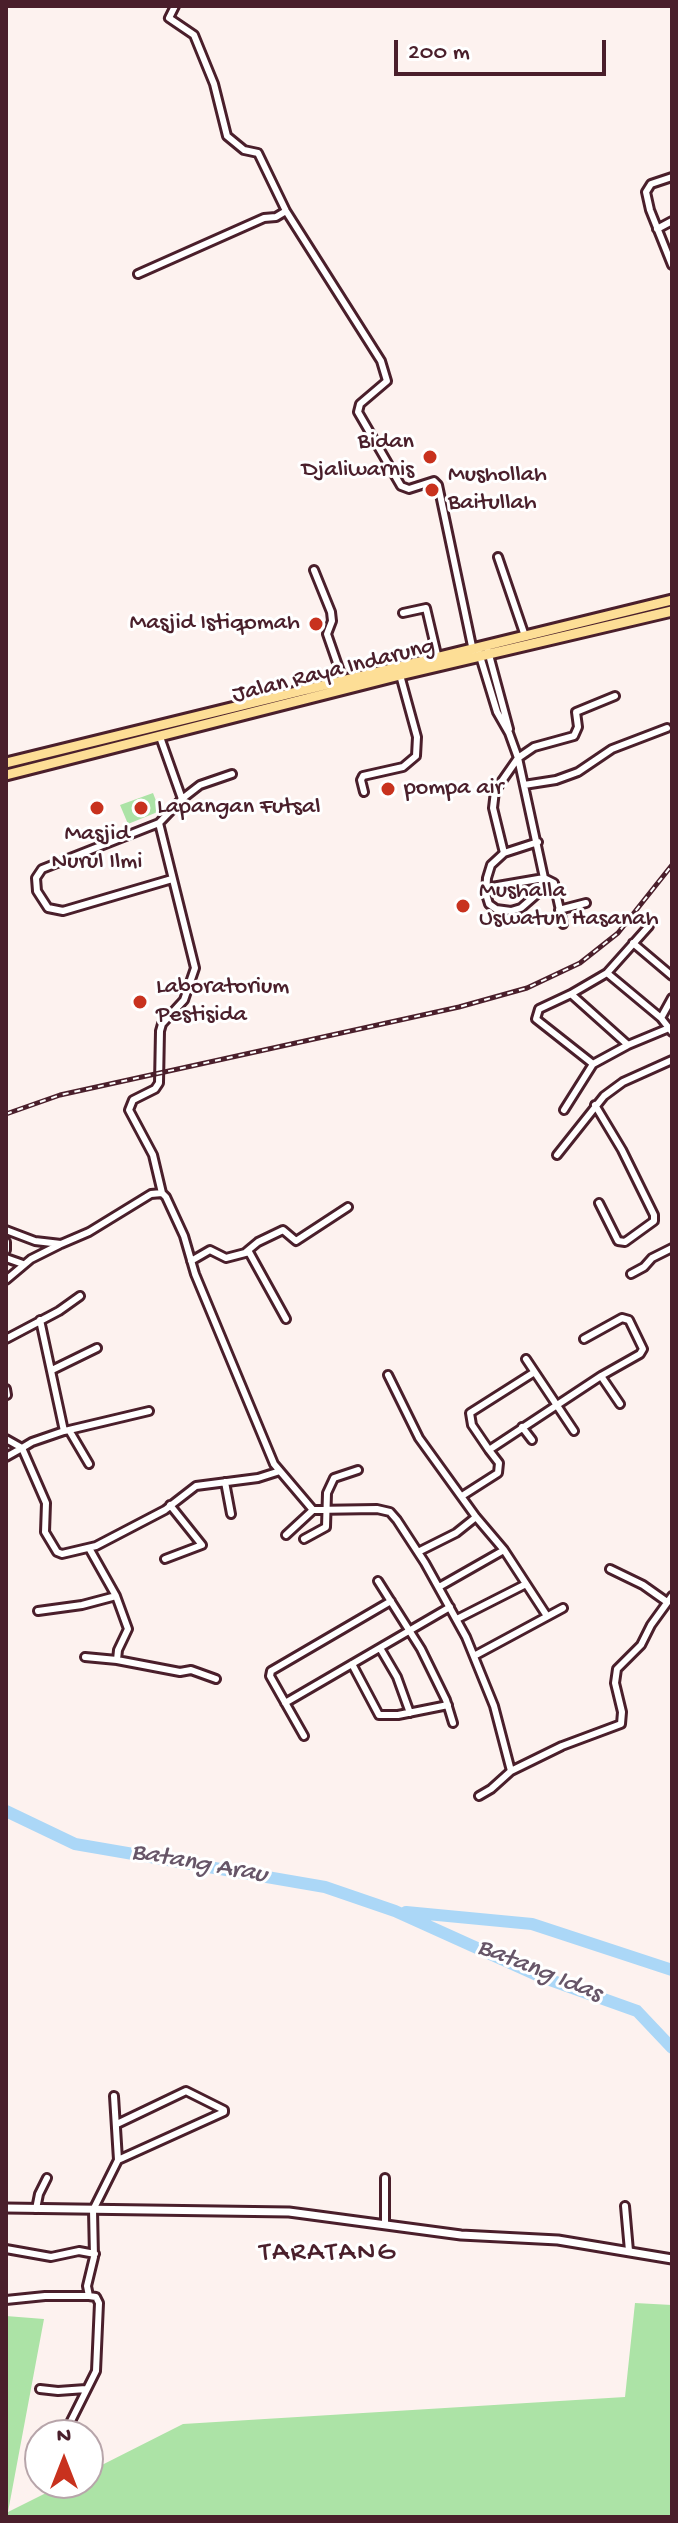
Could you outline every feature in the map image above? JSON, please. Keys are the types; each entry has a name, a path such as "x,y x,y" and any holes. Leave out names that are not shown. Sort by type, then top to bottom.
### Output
{"highway":[{"name":"Jalan Raya Indarung","path":"7,760 351,682 400,675 623,617 672,600"},
{"name":"Jalan Raya Indarung","path":"6,775 174,734 351,682 438,659 480,652 525,636 672,611"},
{"path":"170,723 174,734"}],"street":[{"path":"175,6 169,18 194,35 214,84 227,136 244,150 258,153 286,211 381,361 387,376 385,384 360,404 358,412 401,486 409,489 434,481 438,485 480,652 508,720 538,842 544,878 530,902 511,911 496,909 489,904 486,888 491,865 504,853 538,842"},
{"path":"672,177 651,184 646,190 672,265"},
{"path":"138,274 286,211"},
{"path":"657,229 672,221"},
{"path":"498,557 525,636"},
{"path":"314,570 332,617 327,634 351,682"},
{"path":"403,613 426,608 438,659"},
{"path":"364,792 363,776 403,767 416,756 417,737 400,675"},
{"path":"504,853 492,799 498,785 518,758 534,747 574,736 578,730 575,719 577,711 615,696"},
{"path":"524,785 556,780 578,772 612,749 667,728"},
{"path":"160,737 182,799"},
{"path":"172,879 63,911 48,908 37,891 36,878 42,869 159,823 200,785 232,774"},
{"path":"159,823 195,968 184,1000 162,1024 159,1083 155,1089 133,1100 129,1110 153,1155 162,1193 173,1208 258,1429 280,1471 313,1510"},
{"path":"486,888 544,878 554,883 563,924"},
{"path":"559,910 586,903"},
{"path":"593,1064 536,1019 539,1009 607,973 649,926"},
{"path":"633,943 672,976"},
{"path":"564,1110 593,1064 628,1045 670,1030 661,1018 607,973"},
{"path":"571,994 628,1045"},
{"path":"661,1018 672,998"},
{"path":"557,1155 595,1105 623,1082 672,1060"},
{"path":"595,1105 622,1150 654,1215 654,1221 625,1242 618,1241 599,1203"},
{"path":"6,1280 23,1264 89,1232 151,1194 162,1193"},
{"path":"191,1261 210,1250 226,1258 246,1252 258,1242 283,1230 296,1241 348,1207"},
{"path":"6,1230 35,1241 61,1244"},
{"path":"6,1242 6,1250"},
{"path":"631,1274 672,1248"},
{"path":"246,1252 250,1253 286,1319"},
{"path":"6,1258 23,1264"},
{"path":"6,1339 80,1296"},
{"path":"489,1450 555,1405 640,1354 643,1346 629,1320 622,1318 584,1339"},
{"path":"40,1320 66,1431 89,1464"},
{"path":"52,1370 97,1348"},
{"path":"526,1359 574,1431"},
{"path":"462,1496 498,1473 499,1463 472,1425 470,1413 533,1373"},
{"path":"388,1375 419,1438 504,1550 547,1616"},
{"path":"601,1376 620,1404"},
{"path":"6,1457 32,1442 66,1431 149,1411"},
{"path":"522,1427 532,1440"},
{"path":"6,1439 22,1448 43,1494 47,1514 45,1532 57,1552 62,1554 89,1548 170,1505 196,1486 258,1478 280,1471"},
{"path":"304,1539 326,1527 329,1486 334,1478 358,1470"},
{"path":"225,1482 231,1514"},
{"path":"165,1559 202,1545 170,1505"},
{"path":"286,1535 313,1510 384,1510 397,1520 439,1587 474,1656 494,1706 511,1771"},
{"path":"418,1552 456,1533 476,1517"},
{"path":"89,1548 116,1596 128,1629 118,1650 117,1660"},
{"path":"439,1587 504,1550"},
{"path":"479,1796 511,1771 562,1746 621,1724 622,1712 615,1675 617,1669 641,1645 670,1599 610,1569"},
{"path":"378,1581 421,1649 448,1705 453,1723"},
{"path":"457,1619 526,1584"},
{"path":"38,1611 82,1605 116,1596"},
{"path":"304,1736 270,1676 271,1671 391,1601"},
{"path":"285,1703 450,1607"},
{"path":"474,1656 563,1608"},
{"path":"662,1609 672,1615"},
{"path":"380,1648 397,1677 410,1713"},
{"path":"85,1657 180,1672 191,1670 216,1679"},
{"path":"352,1664 379,1715 410,1713 448,1705"},
{"path":"117,2124 186,2091 224,2110 118,2160"},
{"path":"89,2296 88,2279 95,2254 93,2210 118,2160 114,2096"},
{"path":"36,2209 47,2178"},
{"path":"385,2178 385,2224"},
{"path":"625,2206 629,2251"},
{"path":"6,2208 260,2211 470,2236 558,2240 672,2259"},
{"path":"6,2249 51,2257 79,2251 95,2254"},
{"path":"6,2300 89,2296 98,2299 96,2371 72,2419"},
{"path":"40,2389 86,2389"}],"green space":[{"name":"Lapangan Futsal","path":"153,793 160,811 128,824 120,805"},
{"path":"635,2303 672,2305 672,2517 6,2517 6,2316 44,2319 8,2512 34,2499 104,2499 104,2464 183,2424 625,2397"}],"waterway":[{"name":"Batang Arau","path":"6,1811 75,1844 325,1887 395,1911 539,1976 637,2011 672,2048"},
{"path":"406,1912 532,1924 672,1970"}],"railway":[{"path":"6,1114 60,1095 459,1007 527,988 580,963 618,933 672,865"}],"place":[{"name":"Bidan Djaliwarnis","path":"430,457"},
{"name":"Mushollah Baitullah","path":"432,490"},
{"name":"Masjid Istiqomah","path":"316,624"},
{"name":"pompa air","path":"388,789"},
{"name":"Masjid Nurul Ilmi","path":"97,808"},
{"name":"Lapangan Futsal","path":"141,808"},
{"name":"Mushalla Uswatun Hasanah","path":"463,906"},
{"name":"Laboratorium Pestisida","path":"140,1002"}],"district":[{"name":"TARATANG","path":"328,2255"}],"water label":[{"name":"Batang Idas","path":"539,1972"}]}
